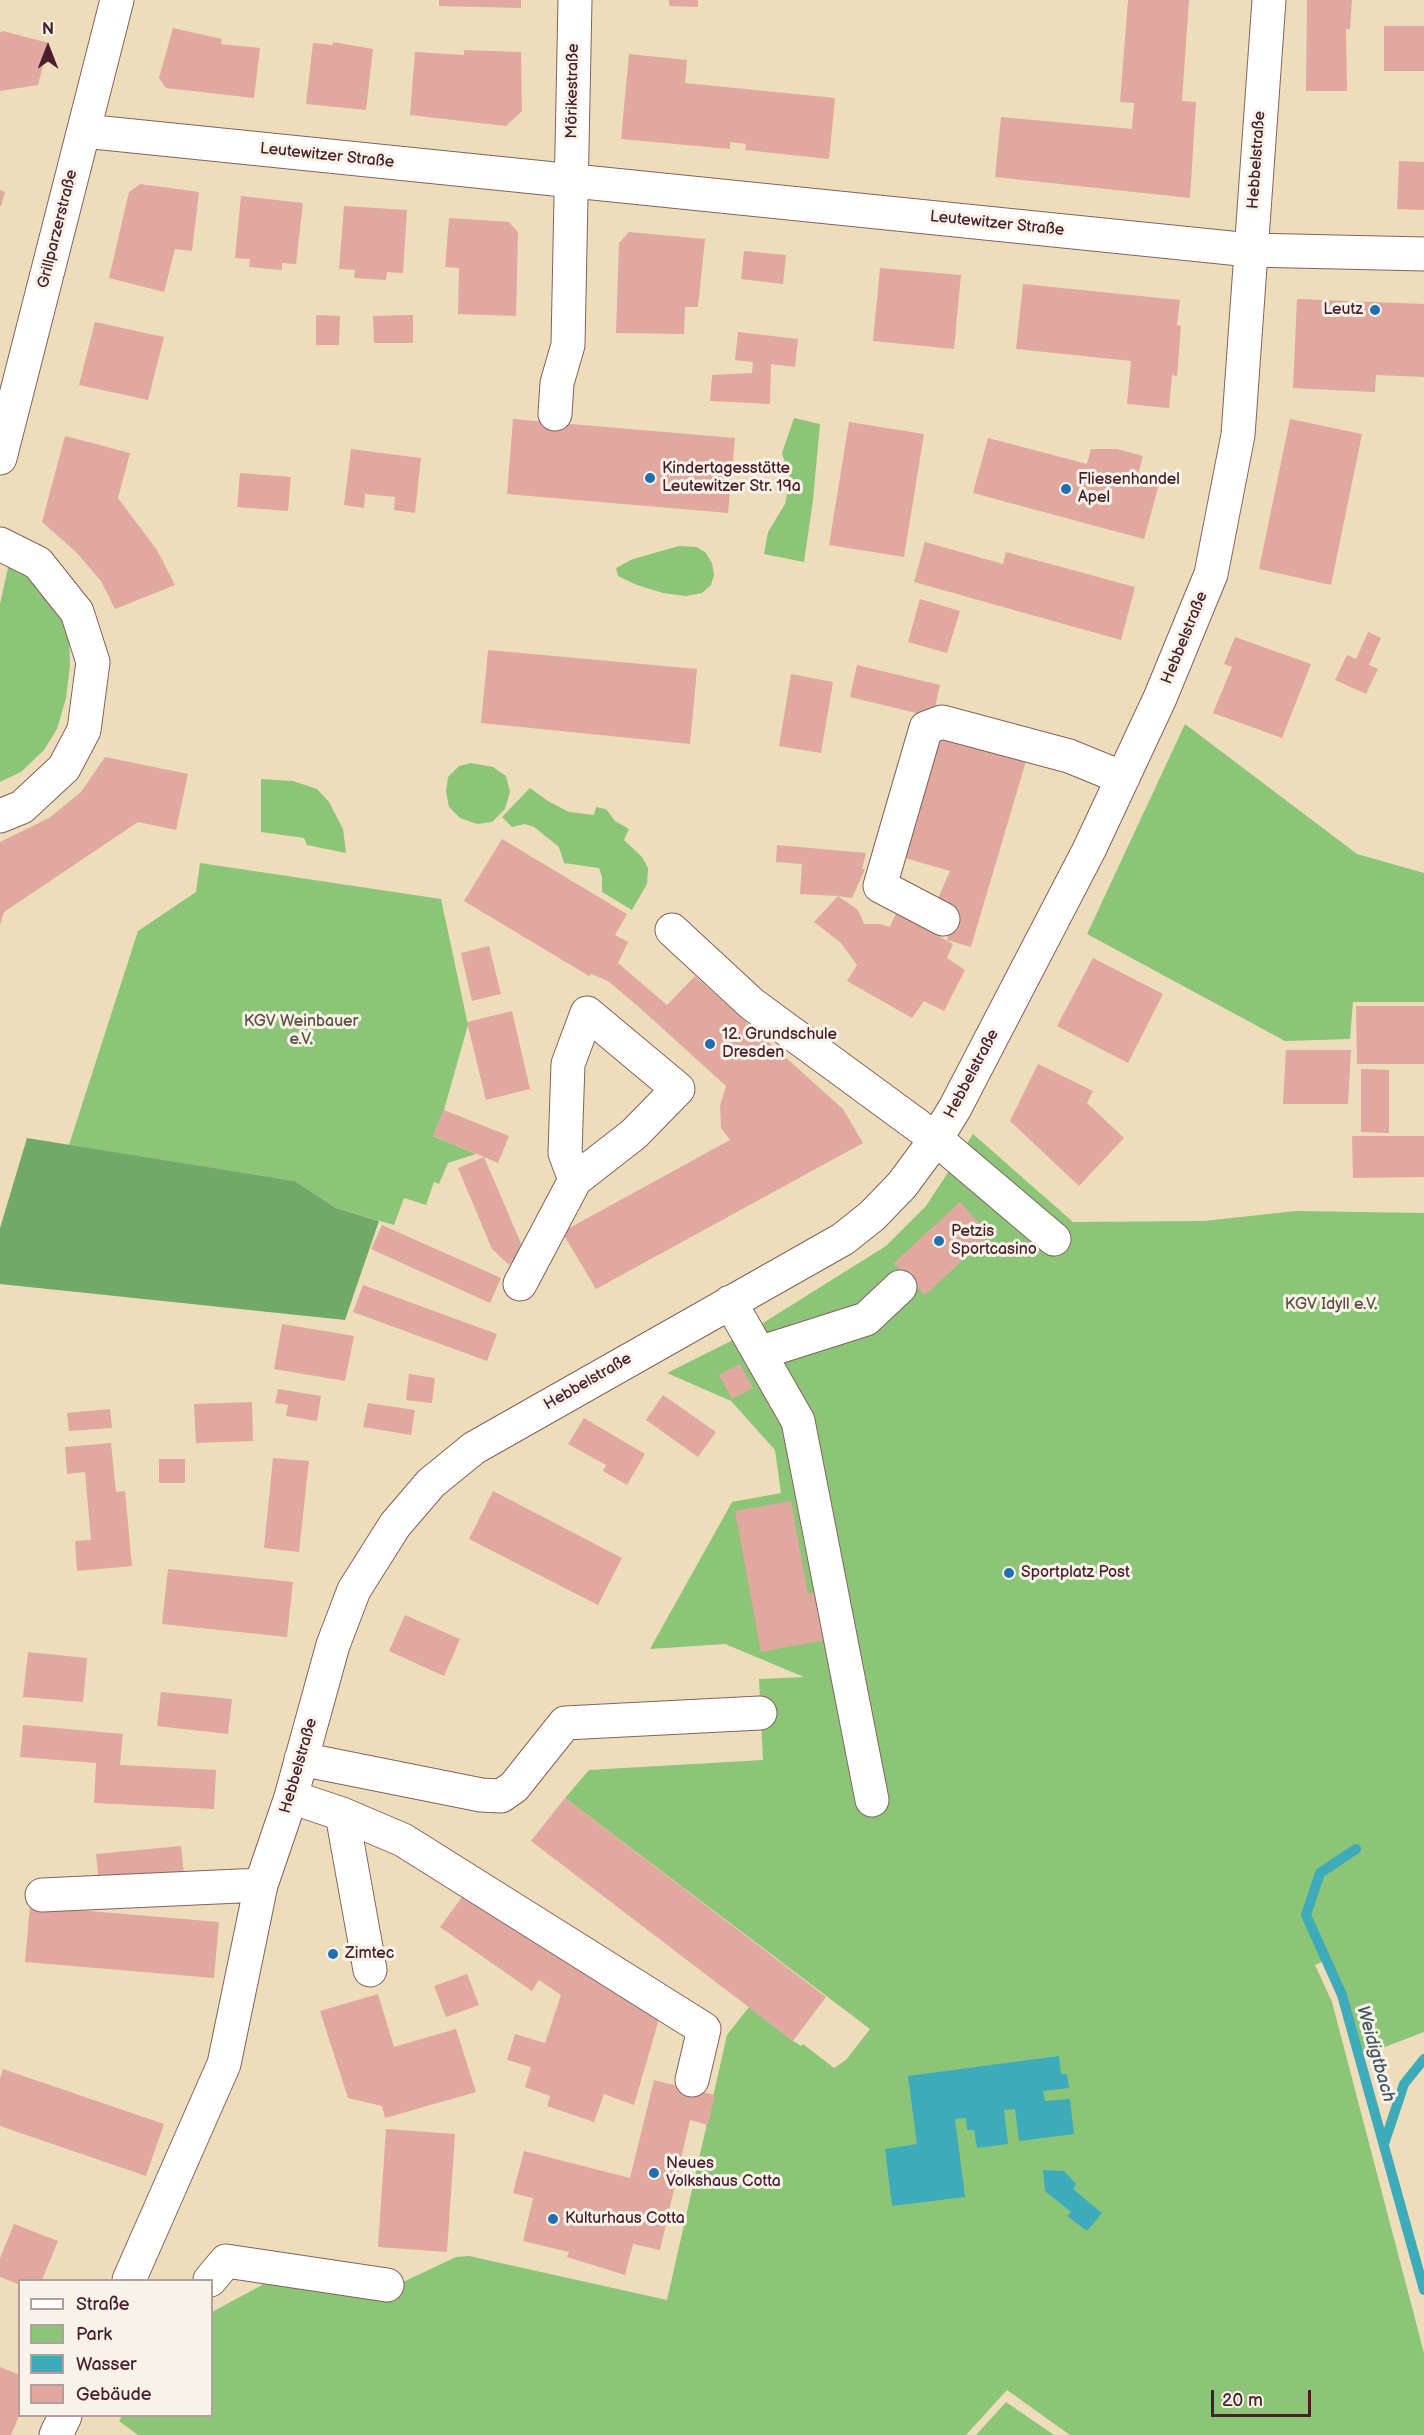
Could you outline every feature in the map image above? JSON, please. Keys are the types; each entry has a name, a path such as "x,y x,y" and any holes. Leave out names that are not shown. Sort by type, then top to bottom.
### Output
{"street":[{"name":"Grillparzerstraße","path":"0,458 117,0"},
{"name":"Mörikestraße","path":"571,181 575,0"},
{"name":"Hebbelstraße","path":"129,2279 224,2064 261,1885 291,1797 333,1645 354,1590 395,1525 431,1483 474,1448 843,1239 872,1216 902,1185 936,1139 955,1108 1083,861 1160,698 1211,574 1238,435 1269,0"},
{"name":"Leutewitzer Straße","path":"84,131 1250,250 1424,254"},
{"path":"555,414 557,383 568,345 571,181"},
{"path":"0,544 38,563 71,604 77,612 93,662 84,730 64,768 22,807 0,816"},
{"path":"944,919 880,886 926,728 942,722 1069,756 1123,778"},
{"path":"672,930 752,1004 936,1139 1054,1239"},
{"path":"520,1284 575,1180 634,1134 678,1089 587,1013 568,1064 565,1153 575,1180"},
{"path":"759,1353 866,1319 900,1287"},
{"path":"730,1302 798,1421 872,1800"},
{"path":"301,1759 481,1795 501,1796 513,1788 565,1723 760,1713"},
{"path":"291,1797 342,1814 403,1840 704,2029 692,2080"},
{"path":"342,1814 370,1970"},
{"path":"42,1895 261,1885"},
{"path":"211,2279 226,2261 387,2285"},
{"path":"56,2435 64,2417"}],"green space":[{"path":"794,418 820,424 804,562 764,554 768,532 785,504 790,479 782,453"},
{"path":"679,546 697,547 706,553 712,563 714,575 711,585 702,593 686,596 663,593 618,576 616,568 633,559"},
{"path":"15,564 39,583 59,611 69,634 70,666 66,698 57,729 44,750 21,772 0,782 0,604 8,568"},
{"path":"1185,724 1357,854 1424,873 1424,1002 1353,1002 1350,1039 1285,1041 1087,934"},
{"path":"471,763 493,767 506,776 510,792 505,809 492,822 477,824 460,818 449,807 446,792 448,777 459,766"},
{"path":"261,779 293,781 317,789 329,802 343,829 346,853 307,845 304,838 261,832"},
{"path":"530,788 569,812 594,815 596,807 606,809 615,821 629,829 624,840 642,857 648,868 647,884 632,910 602,892 602,877 599,868 564,863 559,847 534,827 525,824 512,827 502,817"},
{"name":"KGV Weinbauer e.V.","path":"200,863 441,899 468,1025 444,1110 433,1136 476,1154 448,1163 439,1184 434,1182 426,1205 404,1198 394,1225 336,1208 295,1181 69,1145 138,931 196,892"},
{"name":"KGV Idyll e.V.","path":"973,1134 1073,1222 1204,1221 1296,1211 1424,1213 1424,2032 1356,2058 1338,1992 1324,1961 1315,1965 1332,2002 1424,2353 1424,2435 1070,2435 1007,2390 966,2435 138,2435 119,2421 121,2417 213,2417 213,2311 264,2284 384,2298 386,2290 456,2257 469,2256 667,2300 727,2035 749,2007 793,2041 801,2046 803,2044 834,2068 846,2060 870,2029 565,1798 589,1770 763,1760 759,1679 804,1677 725,1644 650,1649 732,1502 781,1493 775,1450 731,1401 667,1373 747,1333 886,1246 926,1206"},
{"path":"27,1138 295,1181 336,1208 379,1221 345,1320 0,1284 0,1228"},
{"path":"1006,2402 1054,2435 976,2435"}],"water":[{"path":"1059,2056 1061,2074 1067,2074 1069,2088 1043,2091 1045,2101 1070,2099 1074,2134 1019,2141 1015,2109 1004,2110 1008,2144 977,2148 974,2130 967,2130 966,2118 955,2119 965,2197 892,2206 885,2149 917,2144 908,2076"},
{"path":"1043,2170 1064,2171 1076,2184 1073,2189 1102,2213 1087,2231 1067,2216 1071,2212 1045,2191"}],"building":[{"path":"439,0 521,0 521,8 439,6"},
{"path":"669,0 698,0 698,7 669,6"},
{"path":"1128,0 1189,0 1182,101 1196,102 1190,198 995,177 1001,117 1132,129 1134,103 1120,102"},
{"path":"1307,0 1352,0 1350,29 1346,29 1347,91 1306,91"},
{"path":"1384,26 1424,26 1424,71 1384,71"},
{"path":"173,28 222,39 221,44 260,48 254,98 166,88 159,78"},
{"path":"0,32 49,43 38,85 0,91"},
{"path":"333,42 373,49 366,110 306,104 313,43 333,45"},
{"path":"464,50 521,52 522,111 506,126 410,115 415,52 464,55"},
{"path":"629,54 687,60 685,83 835,98 829,159 745,150 746,144 730,142 730,149 621,139"},
{"path":"1399,161 1424,162 1424,210 1397,209"},
{"path":"140,184 199,192 192,251 175,249 164,292 109,278 129,192"},
{"path":"0,190 5,192 1,206 0,206"},
{"path":"241,196 303,203 296,264 282,263 282,270 249,267 250,259 235,258"},
{"path":"344,206 407,210 403,273 387,272 386,280 354,278 355,270 339,269"},
{"path":"449,218 509,222 518,232 516,316 458,314 459,268 445,267"},
{"path":"629,232 705,239 698,307 685,307 684,334 616,333 619,243"},
{"path":"744,251 786,255 783,284 741,279"},
{"path":"880,268 961,275 954,349 873,341"},
{"path":"1023,284 1180,300 1177,325 1181,326 1177,376 1172,375 1169,408 1127,404 1131,361 1016,349"},
{"path":"1297,299 1424,304 1424,377 1376,375 1375,392 1293,388"},
{"path":"316,315 340,316 339,345 316,345"},
{"path":"413,315 413,343 374,343 373,316"},
{"path":"95,322 164,337 148,400 79,385"},
{"path":"738,332 798,339 795,367 771,364 770,404 710,401 712,375 752,373 753,362 735,360"},
{"name":"Kindertagesstätte Leutewitzer Str. 19a","path":"513,419 735,438 728,513 507,494"},
{"path":"1290,419 1362,434 1331,585 1259,569"},
{"path":"849,422 924,434 904,557 829,545"},
{"path":"65,436 130,453 118,498 157,550 175,585 115,609 101,581 76,552 42,522"},
{"name":"Fliesenhandel Apel","path":"988,438 1087,464 1091,449 1117,449 1143,456 1137,478 1159,484 1144,539 973,493"},
{"path":"351,449 421,458 415,513 394,510 395,497 365,494 364,508 344,505"},
{"path":"240,473 291,477 288,511 237,507"},
{"path":"925,542 1003,564 1006,552 1135,587 1121,640 914,582"},
{"path":"920,599 960,611 947,653 908,642"},
{"path":"1368,632 1381,638 1369,665 1378,669 1366,694 1335,680 1347,655 1356,659"},
{"path":"1235,637 1311,664 1282,738 1213,713 1232,667 1224,664"},
{"path":"488,650 697,669 690,744 481,723"},
{"path":"857,665 940,685 933,717 850,697"},
{"path":"791,674 833,682 821,753 779,746"},
{"path":"936,735 1026,761 971,947 947,940 955,911 936,903 950,871 898,856"},
{"path":"105,757 188,774 176,830 138,822 4,912 0,925 0,842 49,818 81,792"},
{"path":"502,839 627,914 615,935 628,942 618,963 667,1005 695,976 843,1109 863,1143 596,1289 562,1232 730,1140 721,1128 720,1106 726,1086 608,981 591,974 589,976 464,901"},
{"path":"777,845 866,853 862,869 865,869 852,898 800,894 802,864 776,862"},
{"path":"838,896 858,910 864,924 880,924 890,927 897,911 941,933 940,937 953,944 947,958 965,970 944,1011 924,1001 912,1018 847,981 857,965 841,943 814,922"},
{"path":"489,946 501,994 472,1001 461,953"},
{"path":"1093,958 1163,994 1128,1063 1057,1026"},
{"path":"1356,1006 1424,1006 1424,1064 1357,1064"},
{"path":"512,1011 530,1089 486,1100 467,1022"},
{"path":"1286,1050 1351,1050 1348,1104 1283,1104"},
{"path":"1038,1064 1093,1091 1087,1103 1124,1138 1079,1186 1010,1121"},
{"path":"1361,1069 1389,1070 1389,1133 1361,1132"},
{"path":"444,1110 509,1136 498,1163 433,1136"},
{"path":"1352,1136 1424,1136 1424,1177 1353,1178"},
{"path":"484,1157 523,1248 509,1265 492,1249 458,1168"},
{"path":"960,1202 990,1235 925,1295 894,1263"},
{"path":"382,1225 501,1278 490,1303 371,1249"},
{"path":"363,1285 497,1334 487,1361 353,1312"},
{"path":"282,1324 354,1336 345,1381 274,1369"},
{"path":"740,1364 753,1388 732,1399 719,1375"},
{"path":"409,1374 435,1378 432,1403 406,1400"},
{"path":"278,1389 321,1396 317,1421 286,1416 288,1405 275,1403"},
{"path":"663,1395 716,1432 698,1457 646,1420"},
{"path":"252,1402 253,1441 196,1443 194,1404"},
{"path":"368,1403 415,1410 411,1435 363,1427"},
{"path":"110,1409 112,1428 69,1431 67,1413"},
{"path":"584,1418 645,1454 627,1485 603,1471 606,1465 568,1444"},
{"path":"111,1443 116,1492 125,1491 132,1566 77,1571 75,1541 91,1540 85,1472 67,1474 65,1447"},
{"path":"273,1458 309,1461 299,1552 264,1548"},
{"path":"159,1459 185,1459 185,1483 159,1483"},
{"path":"493,1491 622,1558 598,1605 469,1539"},
{"path":"791,1501 808,1594 816,1592 825,1640 761,1652 735,1511"},
{"path":"168,1569 293,1582 287,1637 162,1624"},
{"path":"405,1615 460,1639 444,1676 389,1651"},
{"path":"28,1652 87,1658 83,1702 23,1697"},
{"path":"161,1692 232,1699 228,1734 157,1726"},
{"path":"23,1725 123,1734 120,1765 216,1770 214,1809 94,1803 96,1763 20,1757"},
{"path":"565,1798 826,1997 793,2041 531,1841"},
{"path":"181,1846 184,1874 99,1882 96,1854"},
{"path":"465,1893 661,2012 634,2105 604,2094 594,2122 547,2106 550,2096 525,2087 531,2067 507,2060 515,2034 545,2043 561,1995 539,1980 532,1991 440,1927"},
{"path":"30,1906 219,1922 214,1978 25,1962"},
{"path":"467,1974 479,2005 446,2017 434,1986"},
{"path":"378,1994 394,2047 456,2029 476,2092 385,2118 382,2106 348,2098 320,2011"},
{"path":"3,2069 164,2124 146,2176 0,2126 0,2079"},
{"name":"Neues Volkshaus Cotta","path":"654,2080 715,2095 708,2125 690,2120 660,2250 633,2244 625,2275 567,2257 569,2252 523,2241 533,2198 513,2193 524,2151 630,2178"},
{"path":"386,2129 455,2134 447,2252 378,2247"},
{"path":"14,2224 58,2241 42,2279 18,2279 18,2284 0,2277 0,2258"},
{"path":"0,2367 18,2374 19,2417 11,2435 0,2435"}],"waterway":[{"name":"Weidigtbach","path":"1356,1849 1320,1873 1306,1915 1342,1995 1424,2290"},
{"path":"1384,2144 1404,2084 1424,2059"}],"place":[{"name":"Leutz","path":"1375,310"},
{"name":"Kindertagesstätte Leutewitzer Str. 19a","path":"650,478"},
{"name":"Fliesenhandel Apel","path":"1066,489"},
{"name":"12. Grundschule Dresden","path":"710,1044"},
{"name":"Petzis Sportcasino","path":"939,1241"},
{"name":"Sportplatz Post","path":"1009,1573"},
{"name":"Zimtec","path":"333,1954"},
{"name":"Neues Volkshaus Cotta","path":"654,2173"},
{"name":"Kulturhaus Cotta","path":"553,2219"}]}
